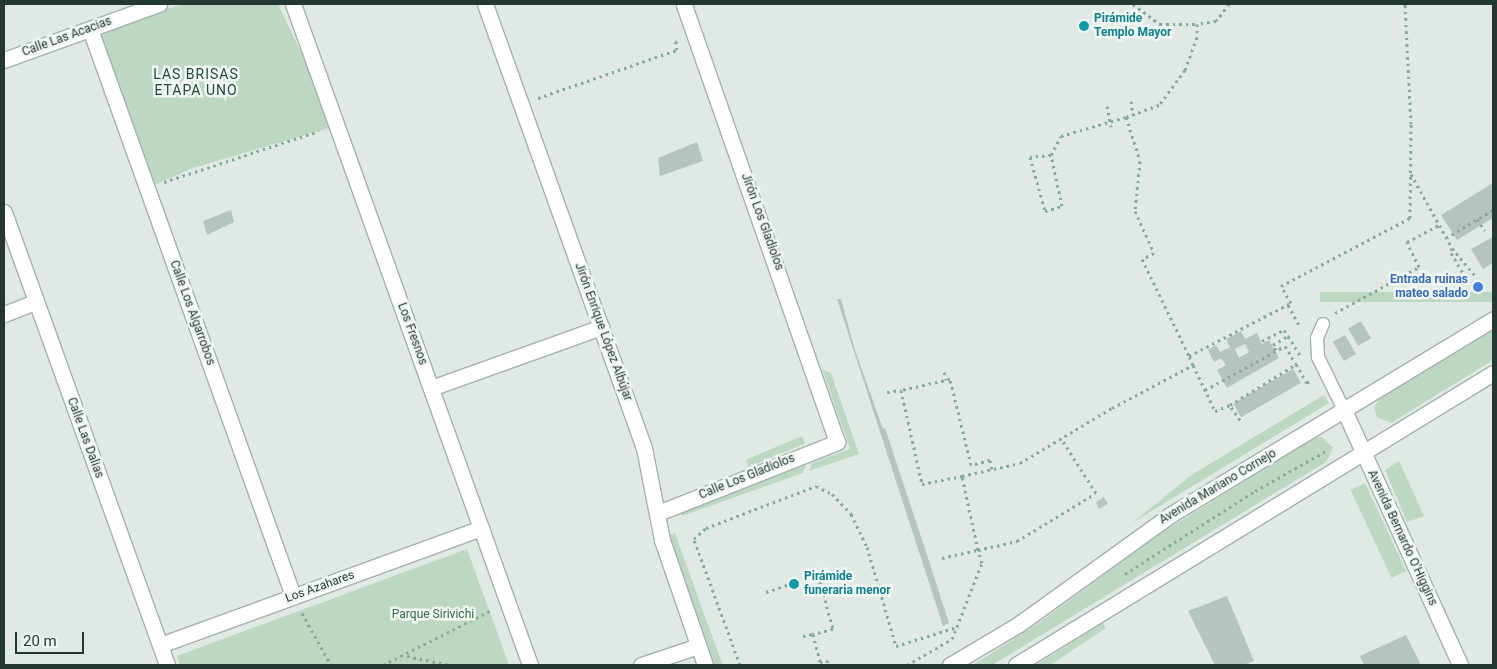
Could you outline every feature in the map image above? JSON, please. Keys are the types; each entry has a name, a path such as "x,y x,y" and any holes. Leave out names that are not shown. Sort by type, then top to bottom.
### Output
{"street":[{"name":"Calle Las Acacias","path":"4,60 159,4"},
{"name":"Los Fresnos","path":"293,4 530,665"},
{"name":"Jirón Enrique López Albújar","path":"485,4 644,448 662,540 705,665"},
{"name":"Jirón Los Gladiolos","path":"684,4 837,442"},
{"name":"Calle Los Algarrobos","path":"90,29 293,596"},
{"name":"Calle Las Dalias","path":"4,212 166,665"},
{"path":"4,314 36,302"},
{"name":"Avenida Mariano Cornejo","path":"950,665 1019,624 1170,515 1493,319"},
{"path":"431,388 600,327"},
{"path":"1016,665 1493,373"},
{"name":"Avenida Bernardo O'Higgins","path":"1344,410 1460,665"},
{"name":"Calle Los Gladiolos","path":"658,513 837,442"},
{"name":"Los Azahares","path":"160,645 481,528"},
{"path":"641,665 698,646"}],"lane":[{"path":"1320,322 1316,348 1320,376 1344,410"}],"path":[{"path":"1133,4 1160,24 1197,24 1216,21 1229,4"},
{"path":"1189,356 1291,303 1281,286 1410,218 1405,4"},
{"path":"1052,155 1030,157 1045,211 1062,206 1052,155 1062,135 1110,122 1159,105 1185,70 1198,37 1197,24"},
{"path":"521,104 677,50 675,42 695,35"},
{"path":"1131,101 1133,114"},
{"path":"1107,106 1111,127"},
{"path":"1126,117 1140,161 1135,211 1154,253 1142,259 1215,411 1230,405 1296,364"},
{"path":"147,188 336,126"},
{"path":"1410,174 1452,248 1477,278"},
{"path":"1446,238 1493,210"},
{"path":"1478,219 1485,231"},
{"path":"1302,331 1418,267 1407,242 1440,225"},
{"path":"1452,248 1451,253 1469,283"},
{"path":"1262,341 1284,330 1301,358"},
{"path":"1276,350 1273,345 1288,336"},
{"path":"1205,390 1285,346 1308,383 1320,376"},
{"path":"901,390 922,484 1020,463 1061,438 1193,365"},
{"path":"944,372 946,380"},
{"path":"1310,372 1320,376"},
{"path":"886,392 950,379 972,465 990,460 992,469"},
{"path":"1230,405 1240,420"},
{"path":"942,558 1018,541 1096,493 1061,438"},
{"path":"1120,578 1175,540 1318,454"},
{"path":"907,665 952,638 982,563 962,476"},
{"path":"740,665 694,539 706,528 816,486 832,494 851,514 867,547 896,646 957,627"},
{"path":"766,592 818,575 833,629 803,636"},
{"path":"293,596 331,665"},
{"path":"383,665 406,656 508,602"},
{"path":"813,634 820,662 827,660 828,665"},
{"path":"406,656 449,665"}],"green space":[{"path":"185,4 278,4 336,126 193,168 147,188 90,29"},
{"path":"1320,292 1493,292 1493,302 1320,302"},
{"path":"1493,329 1493,360 1391,423 1377,417 1374,408 1379,399"},
{"path":"822,369 831,373 859,454 809,471 812,463 850,449"},
{"path":"1324,395 1329,403 1132,523 1193,474"},
{"path":"802,436 805,443 749,467 746,460"},
{"path":"1322,437 1333,448 1326,462 992,665 973,665 1037,624 1161,533 1314,438"},
{"path":"1399,461 1424,516 1407,522 1385,470"},
{"path":"806,465 803,473 682,516 680,509"},
{"path":"1365,483 1406,571 1391,578 1350,490"},
{"path":"675,533 723,665 715,665 669,535"},
{"name":"Parque Sirivichi","path":"467,549 509,665 180,665 177,656"},
{"path":"1103,623 1106,628 1050,665 1036,665"}],"building":[{"path":"697,142 703,161 660,176 658,158"},
{"path":"1493,183 1493,218 1457,240 1441,215"},
{"path":"231,210 234,222 207,235 203,221"},
{"path":"1493,237 1493,263 1483,269 1471,249"},
{"path":"837,299 841,299 855,350 883,429 885,428 928,558 949,623 943,626"},
{"path":"1361,321 1371,338 1358,346 1348,328"},
{"path":"1241,331 1245,339 1257,333 1262,344 1269,340 1279,358 1227,388 1217,370 1226,365 1221,358 1214,362 1208,350 1216,345 1220,352 1230,347 1226,339","holes":["1245,344 1249,352 1239,358 1235,349"]},
{"path":"1345,335 1356,354 1344,361 1333,342"},
{"path":"1293,369 1301,383 1241,417 1233,404"},
{"path":"1104,497 1108,504 1099,509 1096,502"},
{"path":"1227,596 1254,661 1243,665 1215,665 1188,611"},
{"path":"1406,635 1421,665 1364,665 1360,656"}],"place":[{"name":"Pirámide Templo Mayor","path":"1084,26"},
{"name":"Entrada ruinas mateo salado","path":"1478,287"},
{"name":"Pirámide funeraria menor","path":"794,584"}],"district":[{"name":"LAS BRISAS ETAPA UNO","path":"196,82"}]}
